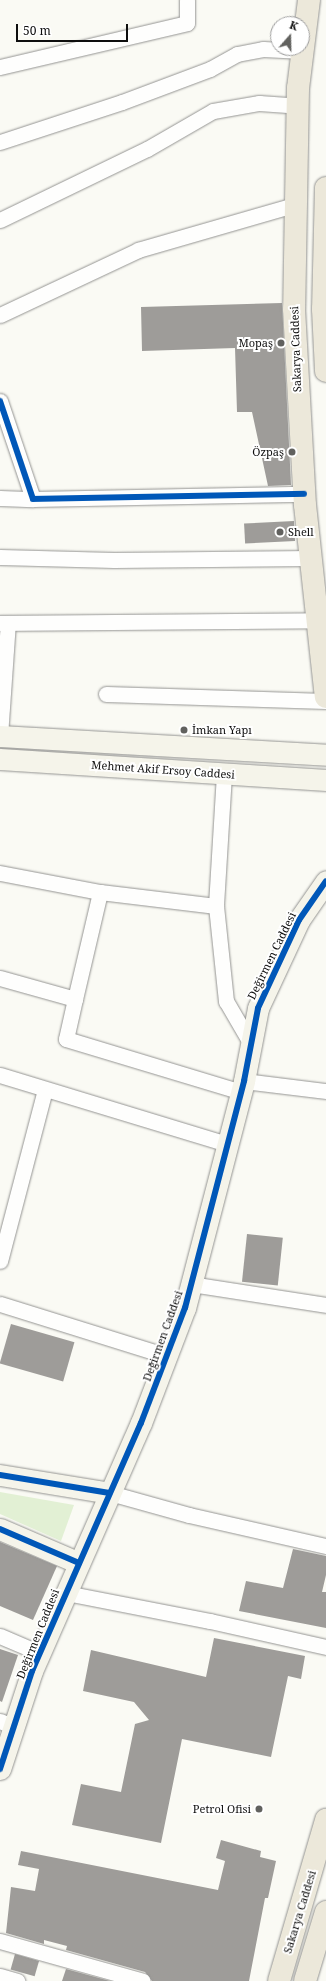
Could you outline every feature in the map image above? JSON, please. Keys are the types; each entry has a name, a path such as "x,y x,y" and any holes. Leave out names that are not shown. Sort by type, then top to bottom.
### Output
{"main road":[{"name":"Sakarya Caddesi","path":"307,16 309,0"},
{"name":"Sakarya Caddesi","path":"303,56 298,106 294,309 304,494 326,697"},
{"path":"326,188 326,371"},
{"name":"Sakarya Caddesi","path":"279,1981 326,1820"},
{"path":"305,1981 320,1956 326,1912"}],"street":[{"path":"0,67 188,23 187,0"},
{"path":"0,142 122,102 210,69 237,54 263,49 270,49"},
{"path":"0,220 147,149 214,111 259,103 298,106"},
{"path":"0,316 138,250 296,204"},
{"path":"1,408 33,499"},
{"path":"0,498 33,499 304,494"},
{"path":"0,557 114,560 310,558"},
{"path":"0,736 4,623 317,620"},
{"path":"106,694 326,701"},
{"name":"Mehmet Akif Ersoy Caddesi","path":"0,736 326,756"},
{"name":"Mehmet Akif Ersoy Caddesi","path":"0,759 326,780"},
{"path":"224,774 216,906 226,1001 251,1044"},
{"path":"0,873 100,892 216,906"},
{"name":"Değirmen Caddesi","path":"0,1769 7,1724 40,1653 141,1423 186,1308 243,1086 258,1008 299,920 326,881"},
{"path":"100,892 66,1038 243,1086 326,1091"},
{"path":"0,978 75,999"},
{"path":"0,1075 45,1090 227,1144"},
{"path":"0,1261 45,1090"},
{"path":"191,1284 326,1305"},
{"path":"0,1304 167,1356"},
{"path":"0,1475 110,1493 189,1515 326,1546"},
{"path":"0,1529 79,1563"},
{"path":"66,1593 210,1621 326,1647"},
{"path":"0,1636 40,1653"},
{"path":"0,1941 143,1981"},
{"path":"0,1976 16,1981"}],"green space":[{"path":"0,1492 74,1505 61,1541 0,1514"}],"building":[{"path":"282,303 291,485 268,486 252,412 237,412 235,348 142,351 141,307"},
{"path":"294,521 295,541 245,544 244,524"},
{"path":"247,1234 283,1238 278,1286 242,1282"},
{"path":"11,1324 74,1342 63,1382 0,1363"},
{"path":"0,1542 57,1566 33,1620 0,1606"},
{"path":"293,1549 326,1556 326,1575 322,1592 326,1592 326,1628 239,1611 246,1581 283,1588"},
{"path":"214,1638 305,1656 301,1679 288,1676 271,1757 182,1739 161,1843 72,1825 81,1784 121,1792 135,1724 149,1720 134,1702 83,1691 91,1650 206,1677"},
{"path":"0,1649 18,1655 2,1702 0,1701"},
{"path":"221,1840 261,1851 260,1857 276,1861 268,1898 265,1898 249,1981 152,1981 145,1972 66,1950 67,1946 44,1940 44,1944 6,1933 11,1887 35,1891 39,1869 18,1865 21,1851 218,1890 225,1861 216,1858"},
{"path":"15,1954 39,1961 35,1976 11,1969"},
{"path":"66,1969 110,1981 62,1981"}],"cycle path":[{"path":"0,401 33,499 304,494"},
{"path":"0,1769 32,1671 141,1423 185,1308 244,1081 258,1008 299,920 326,881"},
{"path":"0,1475 110,1493"},
{"path":"0,1529 79,1563"}],"place":[{"name":"Mopaş","path":"281,343"},
{"name":"Özpaş","path":"292,452"},
{"name":"Shell","path":"280,532"},
{"name":"İmkan Yapı","path":"184,730"},
{"name":"Petrol Ofisi","path":"259,1809"}]}
